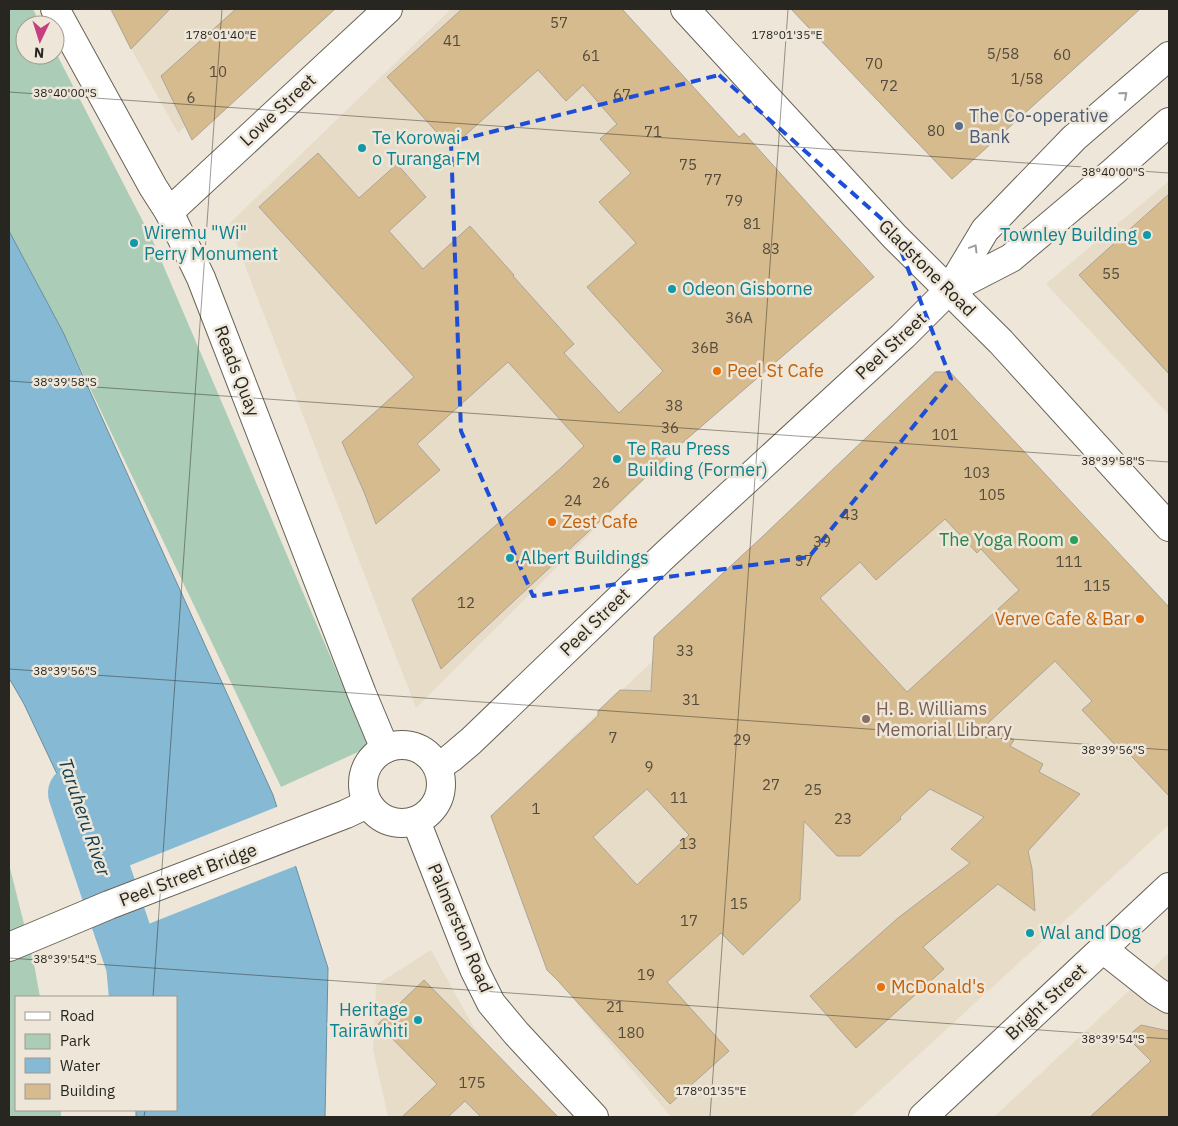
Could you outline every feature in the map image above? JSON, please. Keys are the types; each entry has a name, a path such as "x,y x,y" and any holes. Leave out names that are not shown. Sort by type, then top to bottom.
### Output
{"street":[{"name":"Reads Quay","path":"55,9 153,187 169,212 201,278 358,685 385,749"},
{"name":"Lowe Street","path":"169,212 388,9"},
{"name":"Gladstone Road","path":"685,9 889,230 1001,342 1169,527"},
{"name":"Peel Street","path":"438,767 471,742 666,554 894,345 949,290 985,230 1074,138 1169,56"},
{"name":"Peel Street","path":"949,290 1011,258 1169,122"},
{"path":"397,745 409,745 431,757 438,767 441,793 436,805 427,815 416,821 405,824 394,823 383,820 374,813 356,809 363,792 366,766 374,756 385,749 397,745"},
{"name":"Peel Street Bridge","path":"9,946 356,809"},
{"name":"Palmerston Road","path":"416,821 474,969 491,1003 516,1033 594,1117"},
{"name":"Bright Street","path":"923,1117 1169,887"},
{"path":"1103,949 1169,999"}],"highlighted area":[{"path":"719,75 892,228 951,379 809,557 533,596 461,431 451,142"}],"shaded area":[{"path":"109,9 311,9 178,133"},
{"path":"451,9 591,9 842,282 416,708 229,224"},
{"path":"1169,181 1169,415 1046,284"},
{"path":"940,387 1169,632 1169,825 851,1117 671,1117 548,968 490,816"},
{"path":"431,950 473,1026 547,1117 388,1117 373,1049 376,985"},
{"path":"1169,953 1169,1117 994,1117"}],"green space":[{"path":"9,9 33,9 36,15 15,15 15,65 62,65 152,239 369,747 281,787 63,332 9,231"},
{"path":"9,864 34,964 40,996 15,996 15,1111 61,1111 61,1117 9,1117"}],"water":[{"path":"9,231 63,332 273,795 328,968 325,1117 136,1117 136,1111 178,1111 178,996 131,996 124,916 24,704 9,678"}],"pier":[{"path":"279,806 298,865 123,934 122,916 103,876"}],"building":[{"path":"111,9 170,9 131,49"},
{"path":"236,9 335,9 192,140 161,76"},
{"path":"462,9 622,9 739,137 744,133 874,277 673,451 441,669 412,599 584,446 508,362 417,444 440,470 376,524 342,442 414,377 259,207 318,153 359,198 397,164 426,197 389,231 423,269 470,226 574,344 564,353 619,413 663,371 587,287 636,243 599,202 631,173 600,139 617,124 583,85 566,101 538,70 451,148 387,77"},
{"path":"791,9 1140,9 952,179"},
{"name":"Townley Building","path":"1169,194 1169,374 1079,275"},
{"path":"935,372 950,372 1169,607 1169,796 1119,743 1116,746 1082,710 1092,701 1055,661 986,725 1014,740 1010,746 1043,764 1039,772 1080,794 1028,851 1032,869 1035,911 998,884 923,947 944,969 856,1048 810,996 898,918 970,863 951,849 984,817 930,789 900,817 901,819 860,856 837,856 804,821 800,900 743,955 721,933 667,982 729,1051 670,1104 547,970 491,816 598,716 598,711 620,690 651,691 654,637","holes":["945,519 977,553 981,549 1019,590 907,692 820,598 860,562 876,580","647,789 689,835 637,885 593,837"]},
{"path":"424,980 558,1117 481,1117 465,1101 448,1117 402,1117 437,1084 378,1024"},
{"path":"1141,1025 1169,1031 1169,1117 1090,1117 1151,1061 1127,1037"}],"waterway":[{"name":"Taruheru River","path":"76,793 134,965 137,996"}],"place":[{"name":"The Co-operative Bank","path":"959,126"},
{"name":"Te Korowai o Turanga FM","path":"362,148"},
{"name":"Townley Building","path":"1147,235"},
{"name":"Wiremu \"Wi\" Perry Monument","path":"134,243"},
{"name":"Odeon Gisborne","path":"672,289"},
{"name":"Peel St Cafe","path":"717,371"},
{"name":"Te Rau Press Building (Former)","path":"617,459"},
{"name":"Zest Cafe","path":"552,522"},
{"name":"The Yoga Room","path":"1074,540"},
{"name":"Albert Buildings","path":"510,558"},
{"name":"Verve Cafe & Bar","path":"1140,619"},
{"name":"H. B. Williams Memorial Library","path":"866,719"},
{"name":"Wal and Dog","path":"1030,933"},
{"name":"McDonald's","path":"881,987"},
{"name":"Heritage Tairāwhiti","path":"418,1020"}]}
